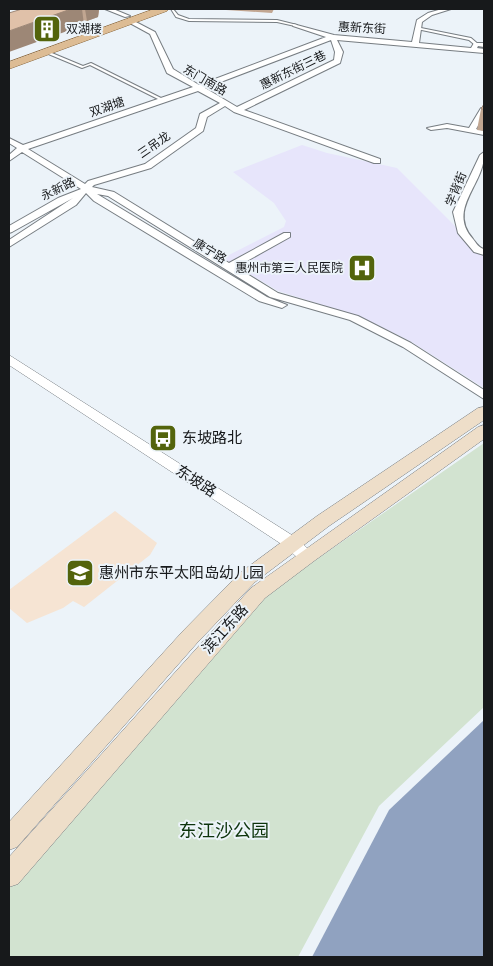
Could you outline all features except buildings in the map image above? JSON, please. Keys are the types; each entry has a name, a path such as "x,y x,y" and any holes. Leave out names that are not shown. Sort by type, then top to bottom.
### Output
{"main road":[{"path":"9,66 47,52 146,9"},
{"path":"9,59 128,18 163,9"},
{"name":"滨江东路","path":"9,875 299,550 484,412"},
{"name":"滨江东路","path":"9,839 190,637 248,577 299,550 484,431"}],"street":[{"name":"东门南路","path":"108,9 152,32 168,69 224,104 377,161"},
{"path":"414,43 420,20 448,9"},
{"path":"295,25 333,37"},
{"name":"惠新东街","path":"198,88 333,37 474,47"},
{"name":"惠新东街三巷","path":"237,110 337,61 339,52 333,37"},
{"path":"474,47 484,44"},
{"path":"474,47 484,51"},
{"name":"双湖塘","path":"22,148 198,88"},
{"name":"三吊龙","path":"87,189 91,182 132,172 154,162 200,129 203,116 224,104"},
{"path":"471,131 484,110"},
{"path":"431,128 447,126 484,133"},
{"name":"康宁路","path":"9,140 87,189 97,199 264,300 349,326 385,334"},
{"path":"9,159 22,148"},
{"name":"学背街","path":"484,155 458,212 461,231 477,250 484,252"},
{"name":"康宁路","path":"87,189 111,194 274,295 354,318 407,345 484,395"},
{"name":"永新路","path":"9,230 61,200 87,189"},
{"name":"永新路","path":"9,244 73,203 87,189"},
{"path":"228,267 287,234"},
{"name":"东坡路","path":"9,359 299,550"}],"lane":[{"path":"172,9 177,16 191,20 273,21 295,25"},
{"path":"417,28 470,39 474,47"},
{"path":"47,52 83,67 90,64 163,100"}],"shaded area":[{"name":"惠州市第三人民医院","path":"302,145 327,153 397,168 454,225 475,252 484,256 484,388 410,341 361,317 278,291 223,258 284,227 286,221 274,203 233,172"},
{"name":"惠州市东平太阳岛幼儿园","path":"115,511 157,543 150,555 84,607 73,601 63,608 27,623 9,608 9,590"},
{"path":"484,720 484,957 312,957 389,810"}],"green space":[{"name":"东江沙公园","path":"484,443 484,707 379,806 298,957 9,957 9,885 267,594"}],"place":[{"name":"双湖楼","path":"47,29"},
{"name":"惠州市第三人民医院","path":"362,268"},
{"name":"东坡路北","path":"163,438"},
{"name":"惠州市东平太阳岛幼儿园","path":"80,573"}]}
